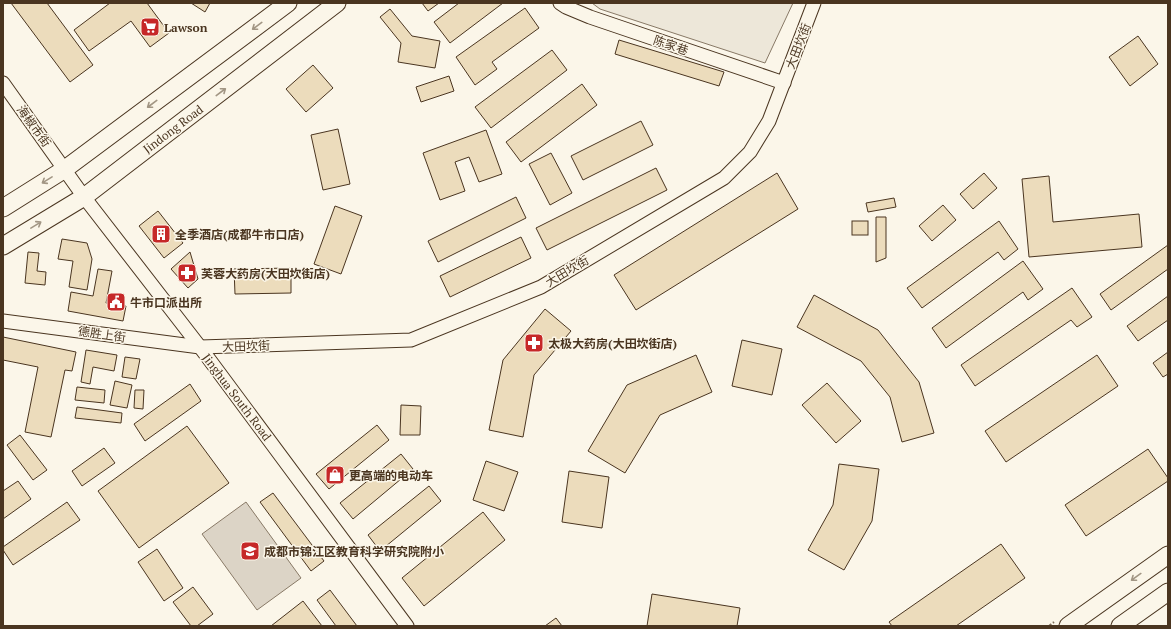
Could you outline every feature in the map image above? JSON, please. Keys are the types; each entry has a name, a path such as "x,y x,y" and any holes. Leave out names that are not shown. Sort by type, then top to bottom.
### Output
{"main road":[{"path":"3,208 65,169 288,3"},
{"name":"Jindong Road","path":"3,246 84,197 338,3"},
{"path":"1068,626 1168,555"},
{"path":"1120,626 1168,592"}],"street":[{"name":"陈家巷","path":"560,3 590,17 784,83"},
{"name":"大田坎街","path":"200,347 411,340 542,287 724,178 750,152 769,121 814,3"},
{"name":"海椒市街","path":"3,83 65,169"},
{"name":"Jinghua South Road","path":"65,169 84,197 200,347 407,626"},
{"name":"德胜上街","path":"3,321 200,347"}],"shaded area":[{"path":"592,3 793,3 765,63 600,9"},
{"path":"246,502 301,578 257,610 202,534"}],"building":[{"path":"11,3 47,3 93,65 70,82"},
{"path":"110,3 147,3 169,33 150,47 131,21 89,51 74,30"},
{"path":"191,3 210,3 205,12"},
{"path":"422,3 439,3 428,11"},
{"path":"459,3 503,3 450,43 434,22"},
{"path":"525,8 539,28 492,62 497,69 475,85 456,57"},
{"path":"390,9 412,36 440,41 435,68 398,62 401,43 380,17"},
{"path":"1138,36 1158,64 1130,86 1109,57"},
{"path":"619,40 724,72 719,86 615,54"},
{"path":"552,50 567,70 491,128 475,107"},
{"path":"313,65 333,88 306,112 286,89"},
{"path":"449,76 454,91 421,102 416,87"},
{"path":"582,84 597,105 521,162 506,142"},
{"path":"641,121 653,145 583,180 571,156"},
{"path":"338,129 350,184 323,190 311,135"},
{"path":"486,130 502,174 479,182 469,157 455,162 465,191 440,200 423,153"},
{"path":"551,153 572,193 550,205 529,164"},
{"path":"656,168 667,190 547,250 536,228"},
{"path":"777,173 798,209 636,310 614,275"},
{"path":"984,173 997,188 973,209 960,194"},
{"path":"1049,176 1053,222 1139,214 1142,247 1029,257 1022,179"},
{"path":"516,197 526,218 438,262 428,241"},
{"path":"894,198 896,207 868,212 866,203"},
{"path":"943,205 956,220 932,241 919,226"},
{"path":"335,206 362,216 341,274 314,264"},
{"name":"全季酒店(成都牛市口店)","path":"158,211 183,243 164,258 139,226"},
{"path":"876,217 886,217 886,258 876,262"},
{"path":"852,221 868,221 868,235 852,235"},
{"path":"999,221 1018,249 1004,260 998,252 922,308 907,288"},
{"path":"521,237 531,258 450,297 440,276"},
{"path":"62,239 87,243 92,259 87,290 69,287 73,261 58,259"},
{"path":"1168,245 1168,269 1111,310 1100,294"},
{"path":"28,252 39,253 37,271 46,272 45,285 25,283"},
{"path":"190,252 198,279 188,288 171,269"},
{"path":"1023,261 1043,289 1028,300 1023,292 946,348 932,328"},
{"path":"291,268 291,293 235,294 234,269"},
{"path":"98,269 112,271 106,303 126,306 123,321 68,311 71,292 93,296"},
{"path":"1072,288 1092,317 1077,327 1071,320 975,386 961,365"},
{"path":"814,295 878,330 919,382 934,433 902,442 890,397 861,361 797,327"},
{"path":"1168,296 1168,320 1138,341 1127,326"},
{"path":"545,309 571,331 534,375 523,437 489,430 503,360"},
{"path":"3,337 76,352 72,371 65,370 51,437 25,432 38,367 3,360"},
{"path":"742,340 782,349 772,395 732,386"},
{"path":"86,350 117,355 114,371 93,367 90,384 81,382"},
{"path":"1168,352 1168,374 1163,377 1153,363"},
{"path":"696,355 712,392 660,415 625,473 588,451 627,385"},
{"path":"1097,355 1118,386 1006,462 985,431"},
{"path":"125,357 140,359 136,379 122,377"},
{"path":"115,381 132,385 127,408 110,405"},
{"path":"827,383 861,421 836,443 802,405"},
{"path":"190,384 201,401 145,441 134,424"},
{"path":"77,387 105,390 104,403 75,400"},
{"path":"135,390 144,390 143,409 134,408"},
{"path":"401,405 421,406 420,435 400,435"},
{"path":"77,407 122,413 121,423 75,418"},
{"path":"377,425 389,440 329,489 316,474"},
{"path":"187,426 229,483 139,548 98,491"},
{"path":"20,435 47,470 33,480 7,445"},
{"path":"104,448 115,463 82,486 72,471"},
{"path":"1148,449 1168,478 1168,481 1086,536 1065,505"},
{"path":"401,454 413,469 353,519 340,503"},
{"path":"486,461 518,472 504,511 473,500"},
{"path":"839,464 879,469 872,521 844,570 808,550 833,505"},
{"path":"569,471 609,477 602,528 562,522"},
{"path":"18,481 31,499 3,519 3,491"},
{"path":"429,486 441,501 380,551 368,535"},
{"path":"273,493 324,561 311,571 260,502"},
{"path":"67,502 80,520 13,565 3,550 3,547"},
{"path":"483,512 505,540 424,606 402,578"},
{"path":"1001,544 1025,578 956,626 892,626 889,622"},
{"path":"157,549 183,588 164,601 138,562"},
{"path":"193,587 213,614 197,626 191,626 173,602"},
{"path":"330,590 357,626 336,626 317,600"},
{"path":"652,594 740,608 737,626 647,626"},
{"path":"303,601 322,626 271,626"},
{"path":"556,618 562,626 545,626"}],"place":[{"name":"Lawson","path":"150,27"},
{"name":"全季酒店(成都牛市口店)","path":"161,234"},
{"name":"芙蓉大药房(大田坎街店)","path":"187,273"},
{"name":"牛市口派出所","path":"116,302"},
{"name":"太极大药房(大田坎街店)","path":"534,343"},
{"name":"更高端的电动车","path":"335,475"},
{"name":"成都市锦江区教育科学研究院附小","path":"250,551"}]}
